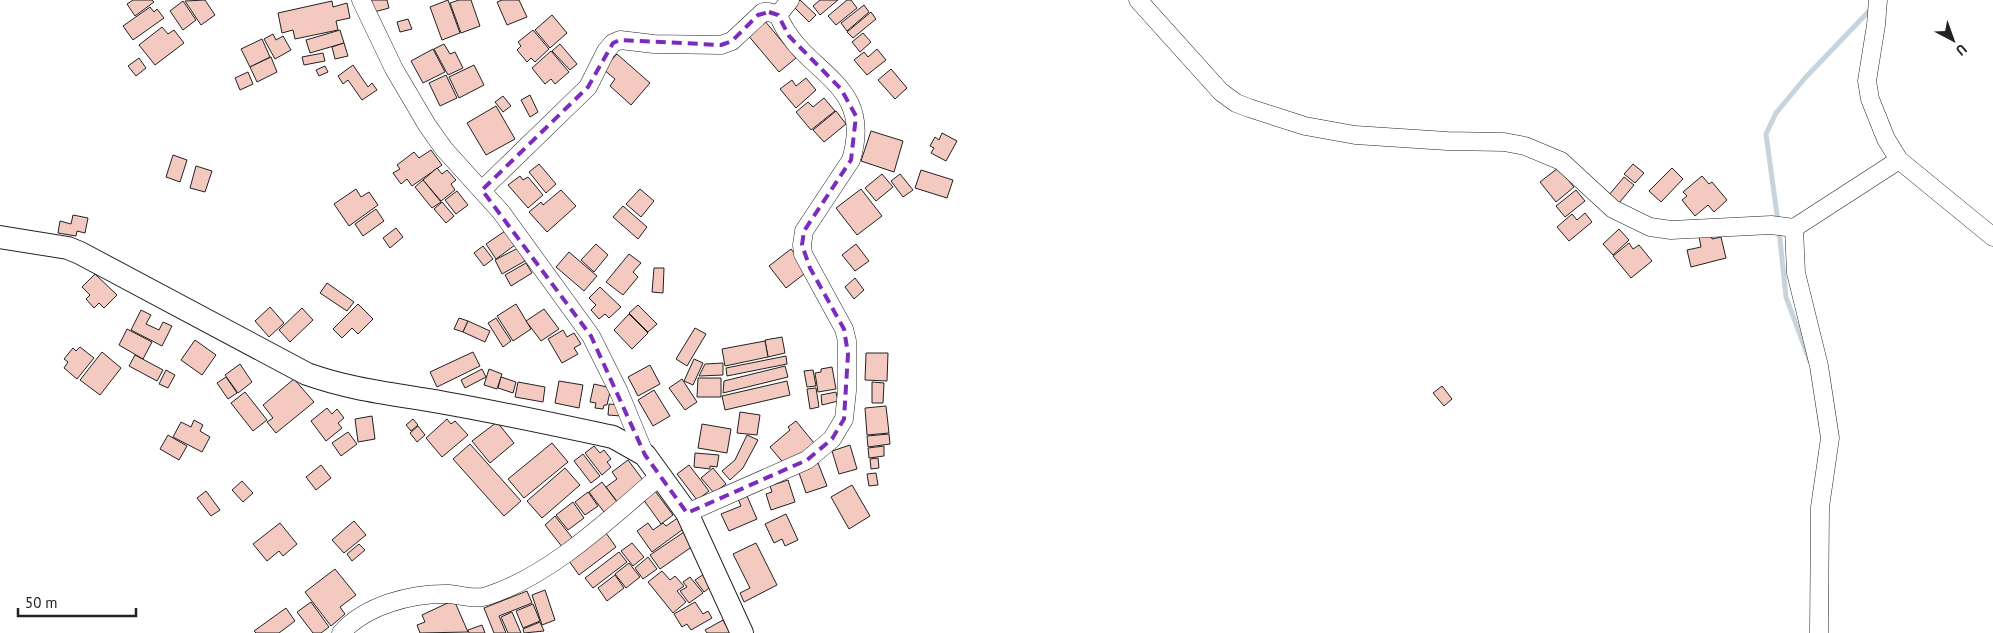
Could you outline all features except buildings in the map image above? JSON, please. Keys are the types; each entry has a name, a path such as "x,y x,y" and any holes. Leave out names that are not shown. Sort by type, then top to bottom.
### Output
{"main road":[{"path":"0,237 68,248 80,253 307,374 336,384 363,391 495,412 613,437 645,455 687,513 742,633"}],"street":[{"path":"361,0 394,69 427,125 444,149 501,212 591,336 619,392 645,455"},
{"path":"778,16 790,0"},
{"path":"1138,0 1221,92 1236,103 1305,126 1355,135 1448,142 1504,142 1525,146 1561,162 1613,209 1650,227 1670,230 1771,224 1794,228 1899,160"},
{"path":"1878,0 1876,25 1866,82 1870,99 1886,139 1899,160 1993,237"},
{"path":"482,190 588,87 606,51 613,43 620,40 654,44 721,45 732,41 763,12 769,12 778,16 788,36 841,89 856,116 855,147 851,160 807,226 802,245 803,254 844,329 847,341 844,419 832,439 807,460 687,513"},
{"path":"1794,228 1796,274 1819,366 1830,438 1820,507 1819,633"},
{"path":"341,633 377,608 401,598 427,594 486,596 535,574 579,544 661,476"}],"highlighted area":[{"path":"769,12 778,15 789,36 841,89 856,116 851,160 804,231 802,245 810,268 844,329 848,354 844,419 832,439 807,460 687,513 645,455 591,336 482,190 588,87 613,43 620,40 721,45 732,41 758,15"}],"waterway":[{"path":"1778,222 1766,134 1776,113 1805,78 1872,8"},
{"path":"1779,230 1786,297 1810,362"}]}
